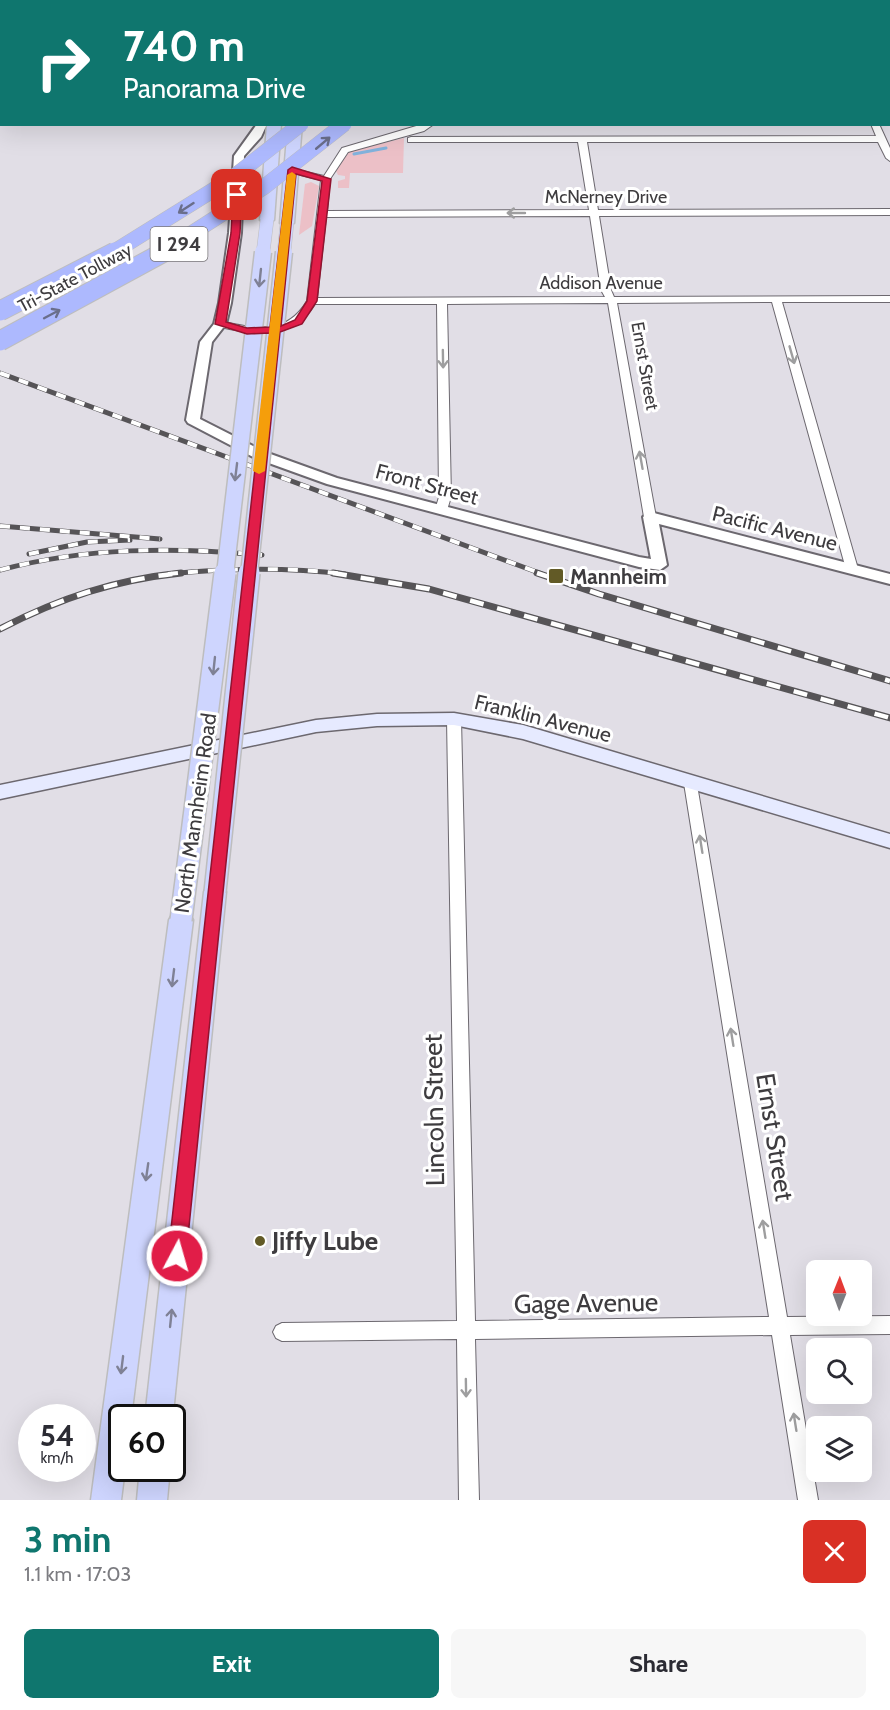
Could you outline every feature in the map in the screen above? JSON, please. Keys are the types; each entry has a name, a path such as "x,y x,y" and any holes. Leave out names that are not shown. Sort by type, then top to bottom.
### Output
{"highway":[{"name":"Tri-State Tollway","path":"0,311 110,254 170,219 263,157 299,126"},
{"name":"Tri-State Tollway","path":"0,340 120,278 225,215 280,177 342,126"}],"main road":[{"name":"North Mannheim Road","path":"106,1500 211,694 267,220 274,126"},
{"name":"North Mannheim Road","path":"161,1404 287,223 295,126"},
{"name":"Franklin Avenue","path":"0,792 316,726 377,720 454,719 523,732 890,841"},
{"path":"152,1500 154,1482"}],"street":[{"path":"261,126 257,138 245,146 239,156 236,233 220,324 247,331 283,329 298,322 312,301 326,179 345,150 427,126"},
{"path":"876,126 890,158"},
{"path":"411,140 882,139"},
{"name":"Ernst Street","path":"582,140 606,290 615,308 660,565"},
{"path":"239,156 254,146 273,145"},
{"path":"292,170 326,179"},
{"name":"McNerney Drive","path":"323,214 890,212"},
{"name":"Addison Avenue","path":"312,301 890,298"},
{"path":"776,299 852,569"},
{"path":"441,510 445,497 442,301"},
{"name":"Front Street","path":"220,324 206,342 193,420 223,440 283,465 441,510 639,562 660,565"},
{"name":"Pacific Avenue","path":"651,517 890,579"},
{"name":"Lincoln Street","path":"454,719 469,1500"},
{"name":"Ernst Street","path":"691,783 808,1500"},
{"name":"Gage Avenue","path":"282,1332 890,1325"}],"shaded area":[{"path":"404,138 403,173 350,173 349,188 338,188 338,181 345,179 345,176 338,175 336,171 347,152"},
{"path":"311,182 319,186 312,226 299,235 305,184"}],"waterway":[{"path":"354,154 386,148"}],"railway":[{"path":"0,373 542,574"},
{"path":"0,526 160,539"},
{"path":"29,554 87,542 130,540"},
{"path":"0,570 65,557 130,551 162,550 262,555"},
{"path":"168,574 256,569 345,574"},
{"path":"0,629 44,608 88,592 133,580 181,573"},
{"path":"333,573 429,589 890,718"},
{"path":"537,573 599,594 890,681"}],"slow traffic":[{"path":"259,471 292,175"}],"place":[{"name":"Mannheim","path":"556,576"},
{"name":"Jiffy Lube","path":"260,1241"}],"route":[{"path":"177,1256 247,610 260,461 267,394 273,350 275,327 283,264 292,170 326,179 312,301 298,322 283,329 266,330 247,331 220,324 236,233 237,195"}]}
